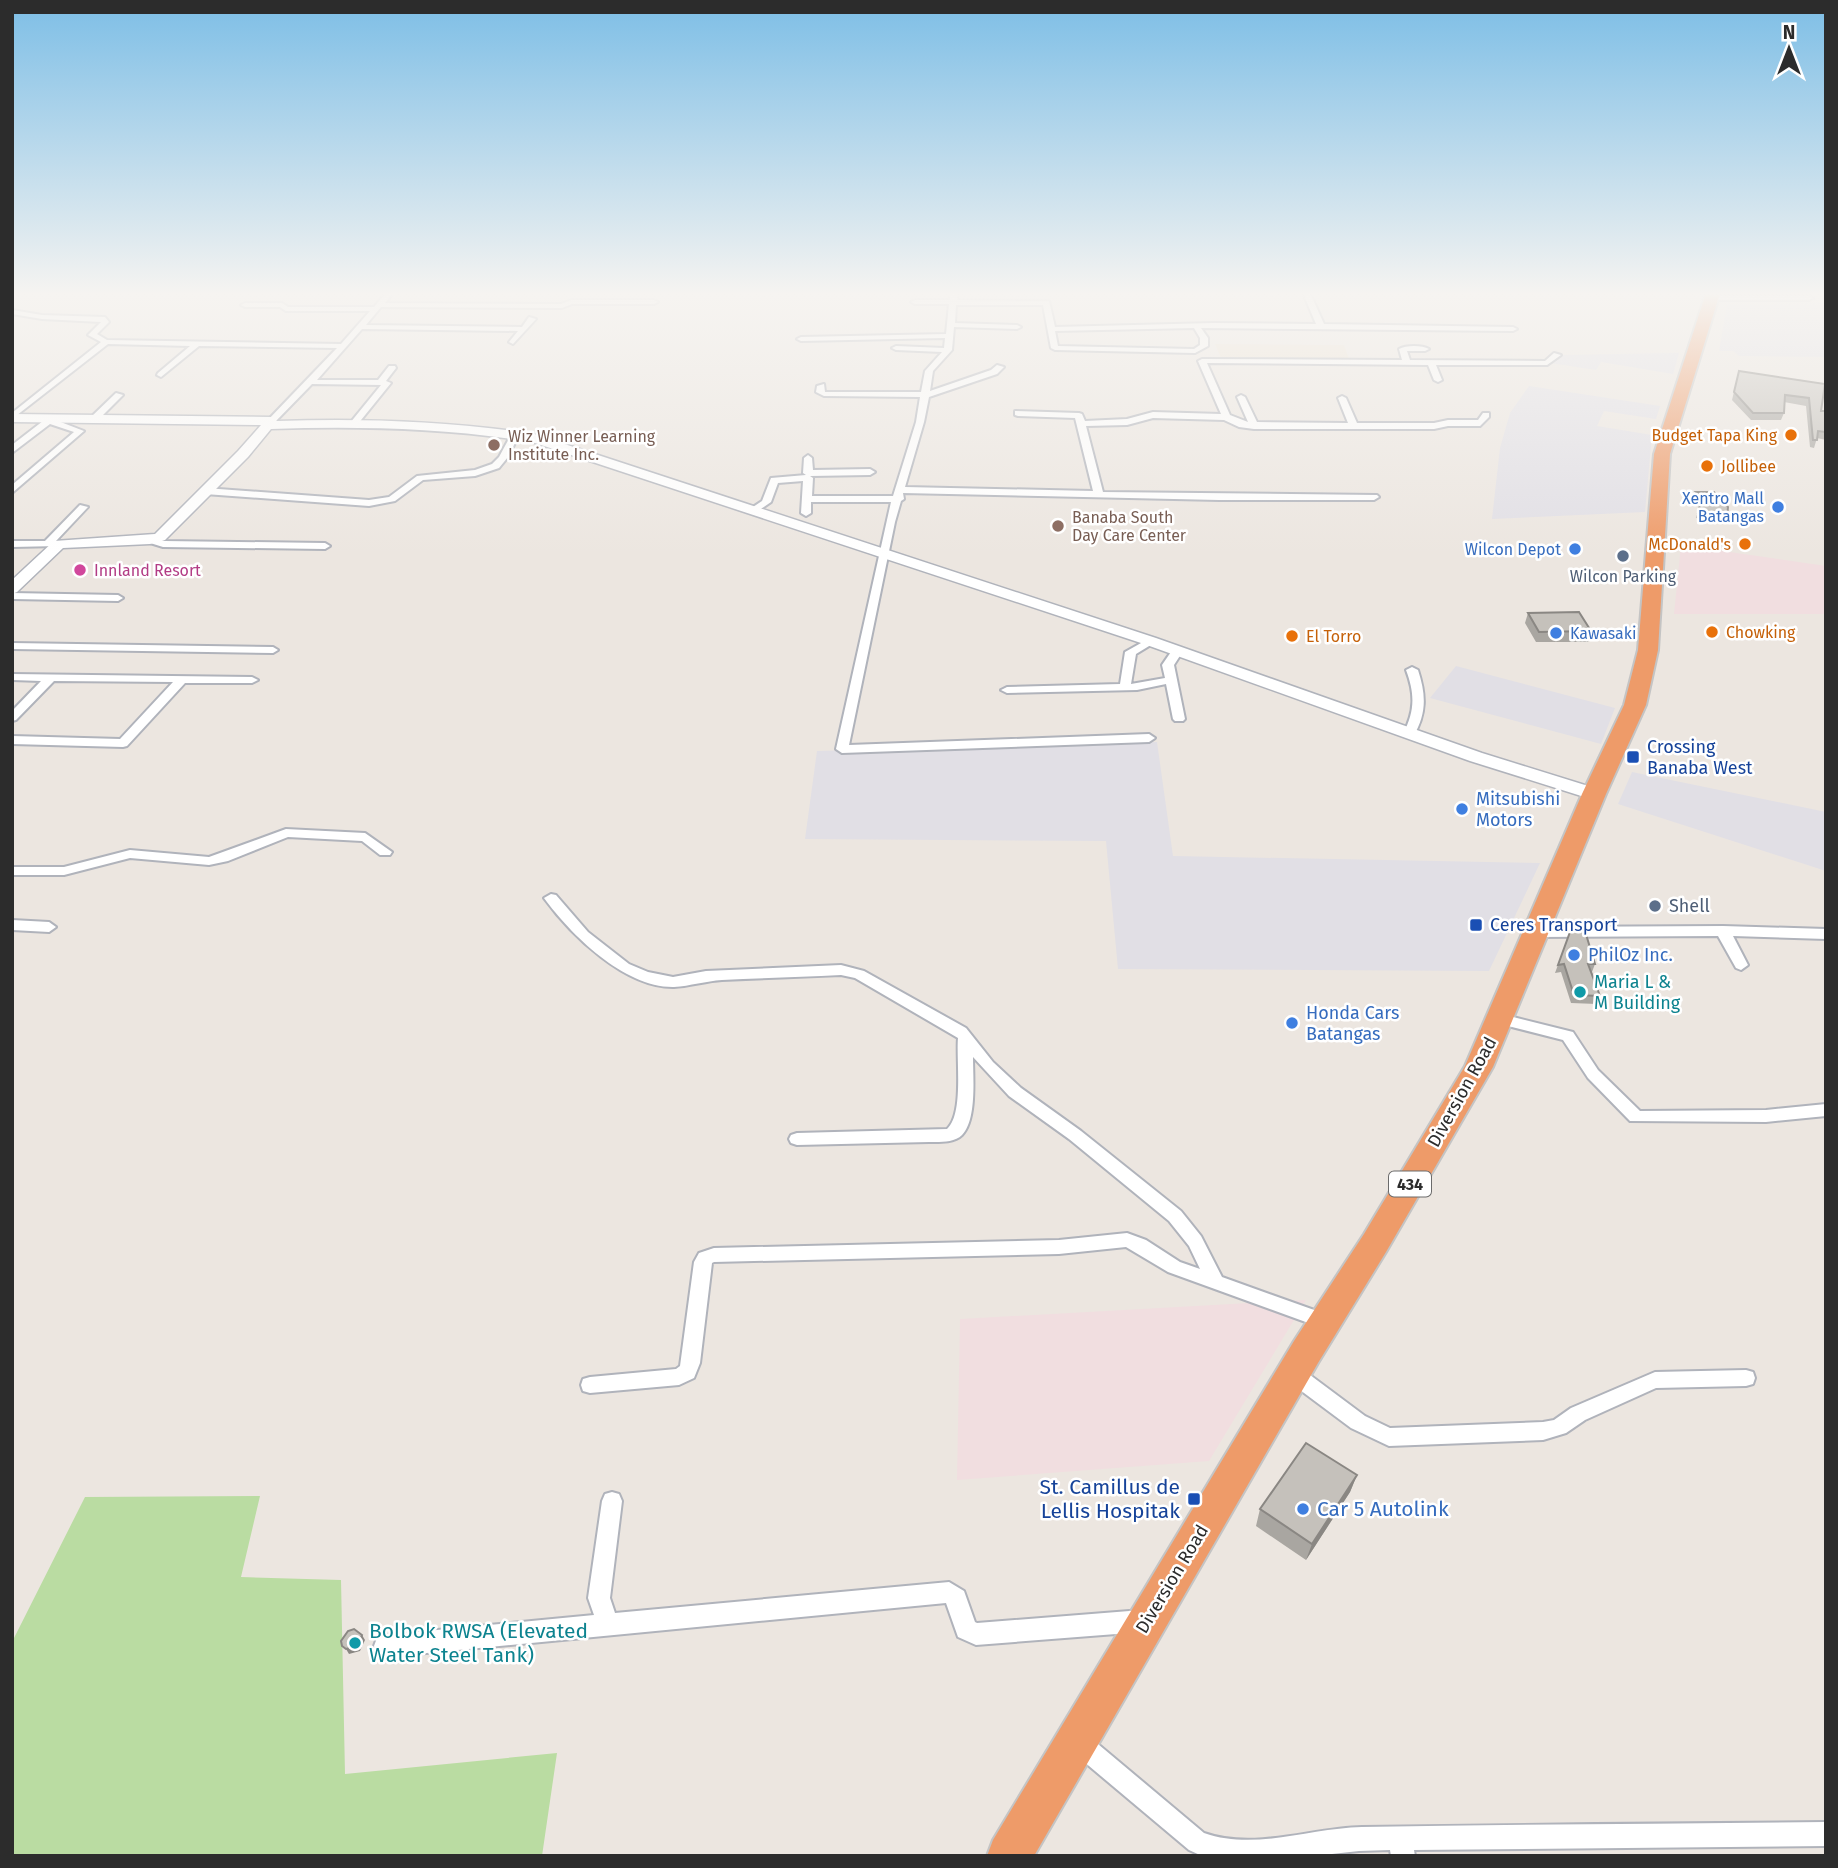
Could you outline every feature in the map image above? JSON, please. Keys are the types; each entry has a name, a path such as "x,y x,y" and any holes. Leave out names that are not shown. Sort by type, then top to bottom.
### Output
{"highway":[{"name":"Diversion Road","path":"1009,1856 1325,1321 1375,1244 1479,1067 1501,1019 1594,794 1623,735 1644,677 1653,603 1662,454 1685,380"}],"street":[{"path":"12,417 58,380"},
{"path":"356,380 361,382"},
{"path":"928,380 900,494 890,522 842,749 1149,738"},
{"path":"821,386 820,392 824,394 926,395 965,380"},
{"path":"1211,380 1226,416 1236,423 1254,426 1480,424 1486,415"},
{"path":"12,544 150,540 160,537 310,382 388,384 355,423"},
{"path":"94,419 119,395"},
{"path":"1241,397 1254,426"},
{"path":"1342,398 1354,426"},
{"path":"1018,412 1069,410 1079,416 1099,495"},
{"path":"1081,424 1127,422 1153,415 1226,416"},
{"path":"12,417 450,426 515,435 560,446 755,509 885,555 1150,641 1409,734 1594,794"},
{"path":"12,450 45,419"},
{"path":"12,490 80,430 45,419"},
{"path":"205,491 381,502 402,493 413,481 420,478 469,474 491,468 501,461 515,435"},
{"path":"806,513 808,458"},
{"path":"755,509 766,502 774,480 870,472"},
{"path":"807,499 900,494 1374,497"},
{"path":"12,589 83,507"},
{"path":"150,540 163,544 325,546"},
{"path":"12,596 118,597"},
{"path":"1125,687 1131,652 1150,641"},
{"path":"12,646 273,650"},
{"path":"1177,651 1168,665 1179,719"},
{"path":"1409,734 1420,713 1419,691 1412,670"},
{"path":"12,677 252,680"},
{"path":"12,718 51,677"},
{"path":"12,740 123,743 182,679"},
{"path":"1007,690 1146,686 1169,680"},
{"path":"12,871 64,871 130,854 208,861 223,858 276,835 294,833 365,837 385,852"},
{"path":"551,898 583,935 624,967 645,976 673,982 706,976 841,970 859,974 961,1032 964,1039 1015,1092 1075,1135 1175,1216 1195,1241 1216,1283"},
{"path":"12,925 49,927"},
{"path":"1536,932 1723,931 1826,934"},
{"path":"1723,931 1741,965"},
{"path":"1501,1019 1569,1036 1592,1074 1636,1116 1766,1116 1826,1110"},
{"path":"797,1139 929,1136 957,1131 961,1125 964,1094 964,1039"},
{"path":"590,1385 679,1377 687,1372 691,1363 703,1262 705,1258 714,1255 1059,1247 1127,1240 1174,1266 1325,1321"},
{"path":"1295,1374 1358,1422 1389,1437 1543,1432 1559,1427 1578,1414 1655,1380 1746,1378"},
{"path":"608,1625 599,1598 612,1501"},
{"path":"385,1646 949,1592 957,1598 966,1629 976,1634 1146,1621"},
{"path":"1077,1741 1188,1835 1211,1849 1234,1852 1356,1839 1401,1848 1826,1834"}],"shaded area":[{"path":"1529,386 1660,406 1656,419 1604,411 1597,426 1652,435 1645,512 1492,519 1500,448 1510,413"},
{"path":"1681,545 1826,566 1826,614 1674,614"},
{"path":"1456,666 1615,708 1601,744 1430,698"},
{"name":"Ceres Transport","path":"1157,742 1173,856 1540,863 1489,971 1118,969 1106,841 805,839 817,751"},
{"path":"1632,772 1826,812 1826,871 1618,804"},
{"path":"1306,1300 1209,1461 957,1480 960,1319"}],"green space":[{"path":"260,1496 241,1577 341,1580 345,1774 557,1753 542,1856 12,1856 12,1642 85,1497"}],"building":[{"path":"1737,380 1800,380 1825,384 1821,411 1826,411 1826,432 1818,431 1817,440 1813,440 1809,398 1785,395 1784,413 1753,413 1734,392"},
{"path":"1696,492 1714,492 1728,507 1727,518 1698,513 1702,498"},
{"path":"1579,612 1591,631 1539,632 1528,613"},
{"path":"1585,931 1595,964 1588,964 1600,996 1574,995 1564,964 1558,965 1570,932"},
{"name":"Car 5 Autolink","path":"1306,1443 1357,1475 1312,1544 1260,1509"},
{"path":"354,1629 362,1635 358,1646 346,1649 341,1641 348,1631"}],"place":[{"name":"Budget Tapa King","path":"1791,435"},
{"name":"Wiz Winner Learning Institute Inc.","path":"494,445"},
{"name":"Jollibee","path":"1707,466"},
{"name":"Xentro Mall Batangas","path":"1778,507"},
{"name":"Banaba South Day Care Center","path":"1058,526"},
{"name":"McDonald's","path":"1745,544"},
{"name":"Wilcon Depot","path":"1575,549"},
{"name":"Wilcon Parking","path":"1623,556"},
{"name":"Innland Resort","path":"80,570"},
{"name":"Chowking","path":"1712,632"},
{"name":"Kawasaki","path":"1556,633"},
{"name":"El Torro","path":"1292,636"},
{"name":"Crossing Banaba West","path":"1633,757"},
{"name":"Mitsubishi Motors","path":"1462,809"},
{"name":"Shell","path":"1655,906"},
{"name":"Ceres Transport","path":"1476,925"},
{"name":"PhilOz Inc.","path":"1574,955"},
{"name":"Maria L & M Building","path":"1580,992"},
{"name":"Honda Cars Batangas","path":"1292,1023"},
{"name":"St. Camillus de Lellis Hospitak","path":"1194,1499"},
{"name":"Car 5 Autolink","path":"1303,1509"},
{"name":"Bolbok RWSA (Elevated Water Steel Tank)","path":"355,1643"}]}
